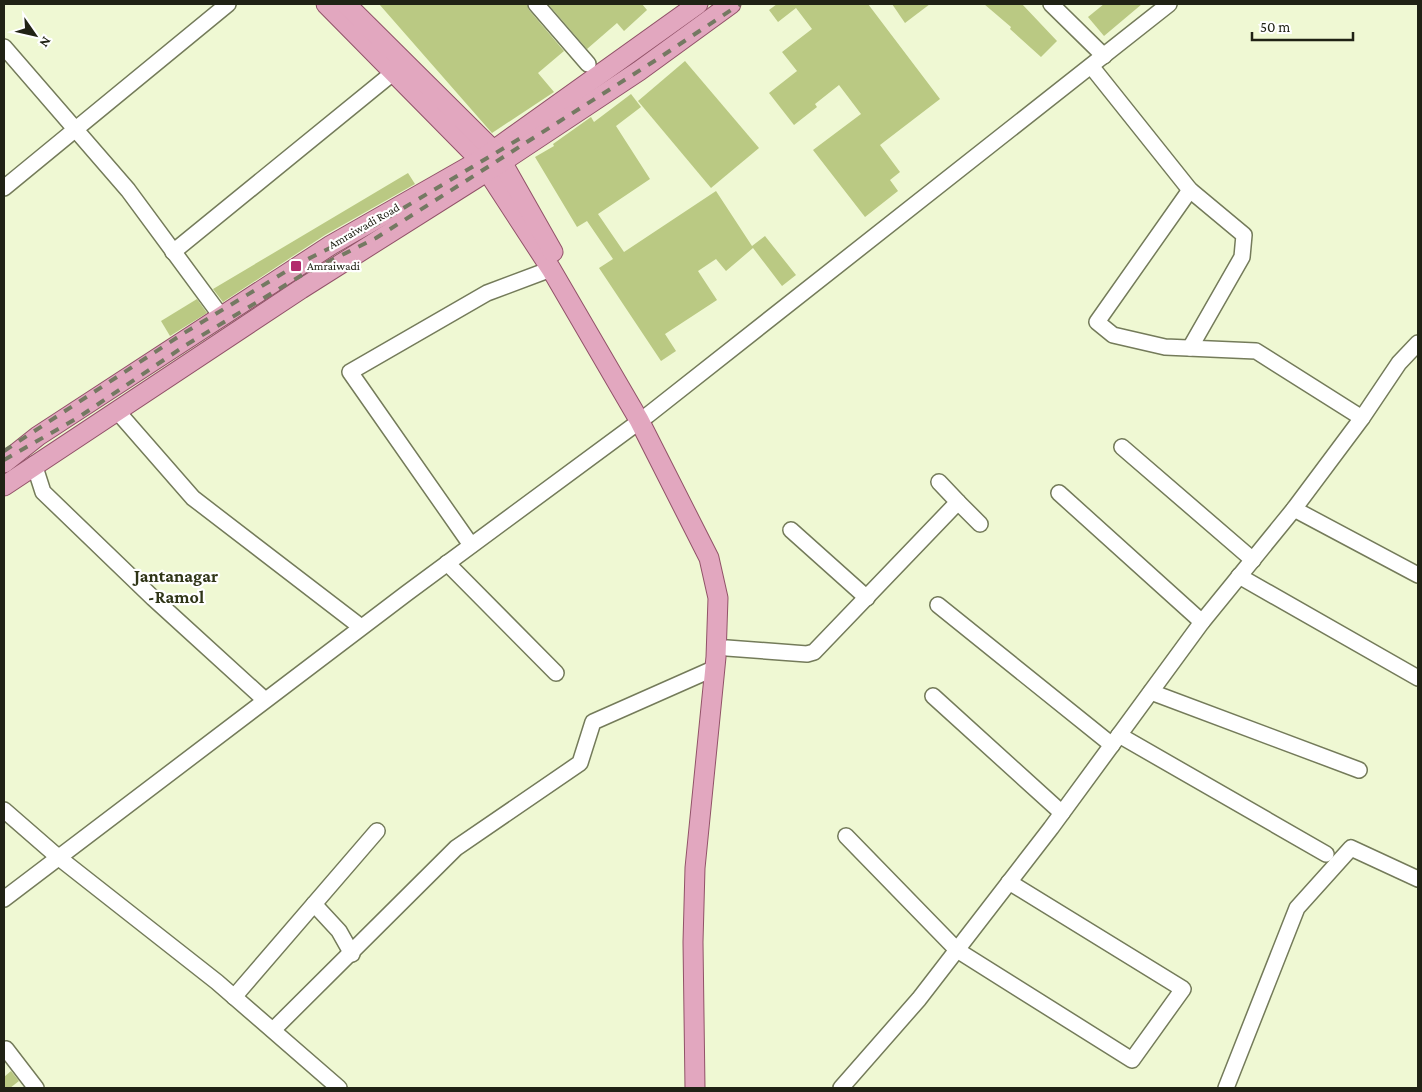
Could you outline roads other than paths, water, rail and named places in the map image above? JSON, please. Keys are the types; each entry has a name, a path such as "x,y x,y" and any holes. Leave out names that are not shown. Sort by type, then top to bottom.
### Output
{"main road":[{"path":"326,4 394,72 490,160 551,269 644,417 709,558 718,598 715,668 695,868 693,942 695,1088"},
{"path":"346,4 490,160 644,417 719,554 729,596 727,648 706,869 704,942 705,1088"},
{"name":"Amraiwadi Road","path":"4,463 38,436 331,245 490,160 698,4"},
{"path":"4,486 34,464 301,289 490,160 639,71 731,4"}],"street":[{"path":"4,188 228,4"},
{"path":"536,4 588,64"},
{"path":"1051,4 1104,56"},
{"path":"4,899 361,627 644,417 1170,4"},
{"path":"4,48 128,190 221,316"},
{"path":"1091,66 1190,190 1244,235 1242,257 1190,348"},
{"path":"173,252 394,72"},
{"path":"1190,190 1097,322 1112,335 1165,347 1256,350 1362,418"},
{"path":"471,545 350,372 487,293 551,269"},
{"path":"840,1088 919,999 1062,813 1202,622 1294,509 1362,418 1399,363 1418,343"},
{"path":"117,411 193,498 361,627"},
{"path":"1122,447 1253,560"},
{"path":"34,464 43,492 153,598 265,700"},
{"path":"939,482 980,524"},
{"path":"1059,493 1202,622"},
{"path":"727,648 806,654 814,652 958,502"},
{"path":"1294,509 1418,575"},
{"path":"791,530 867,598"},
{"path":"447,563 556,673"},
{"path":"1239,576 1418,678"},
{"path":"938,605 1115,740 1326,854"},
{"path":"273,1030 352,954 456,848 580,763 593,722 715,668"},
{"path":"1151,692 1359,770"},
{"path":"933,696 1062,813"},
{"path":"4,810 58,857 234,997 339,1088"},
{"path":"234,997 377,831"},
{"path":"846,836 957,950 1132,1060 1183,989 1009,882"},
{"path":"1226,1088 1297,908 1351,848 1418,879"},
{"path":"314,904 339,931 352,954"},
{"path":"6,1049 36,1088"}],"railway":[{"path":"4,460 79,417 186,345 302,275 376,238 656,60 740,4"},
{"path":"4,451 184,333 300,263 370,228 524,136"}],"place":[{"name":"Amraiwadi","path":"296,266"}],"district":[{"name":"Jantanagar -Ramol","path":"176,586"}]}
